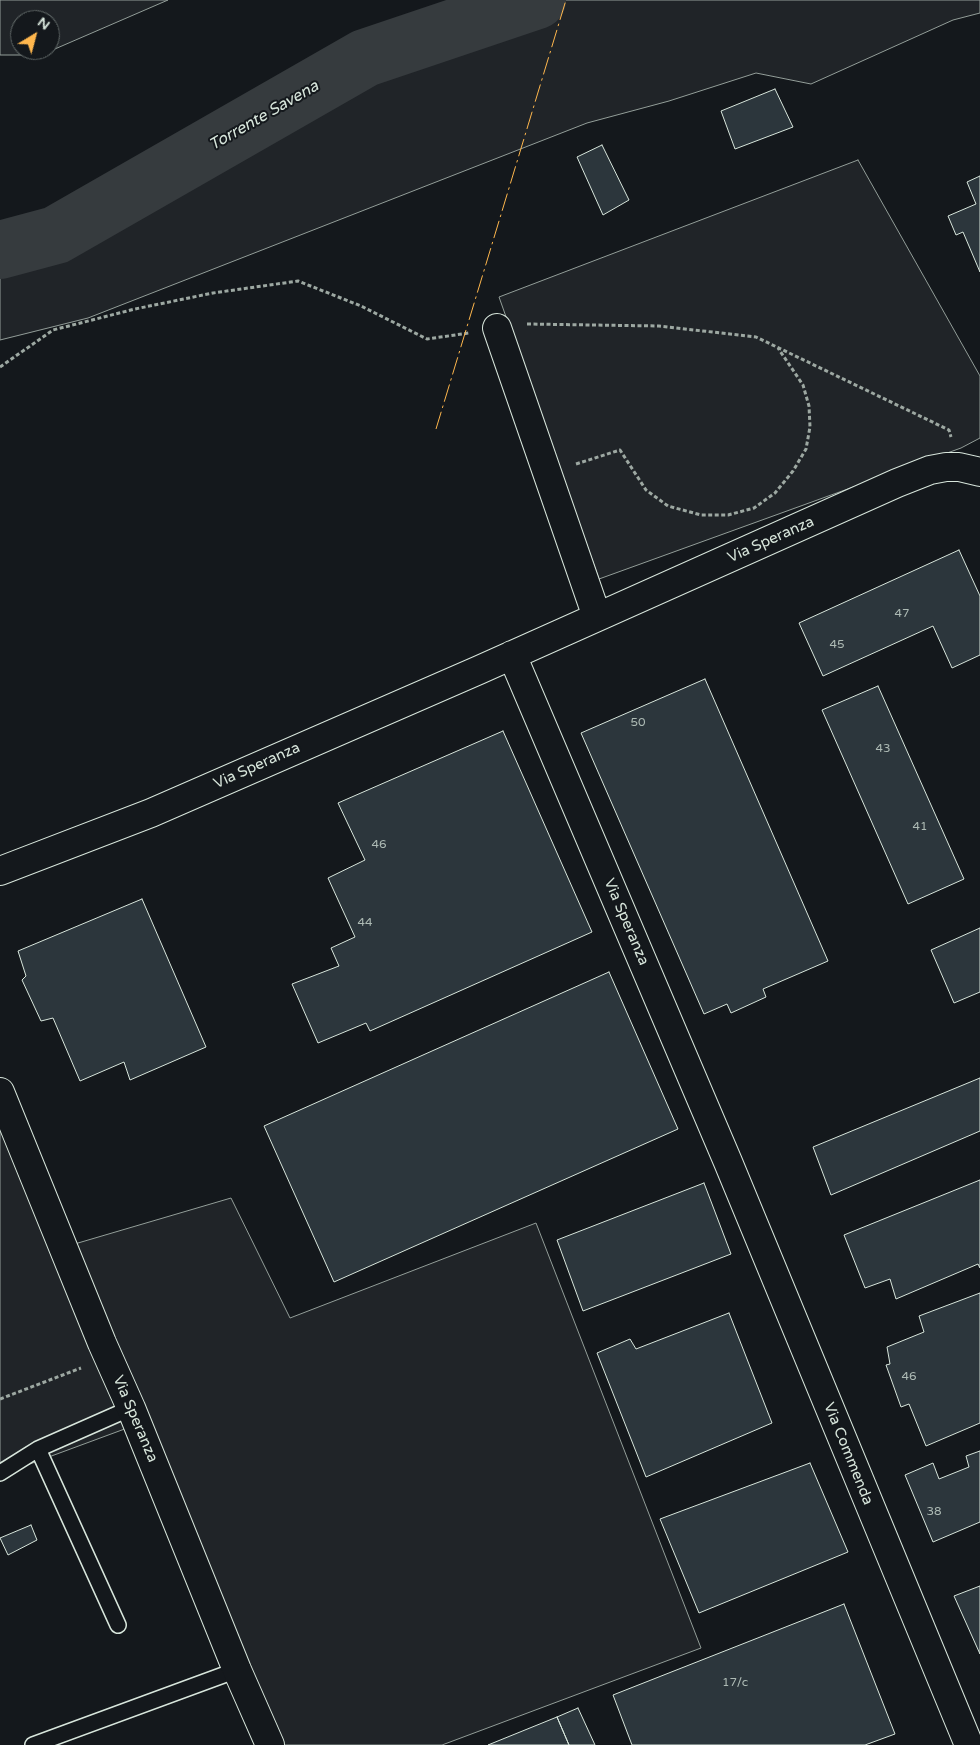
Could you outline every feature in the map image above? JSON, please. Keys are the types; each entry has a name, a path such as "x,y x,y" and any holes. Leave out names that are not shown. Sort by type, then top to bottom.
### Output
{"street":[{"path":"496,328 598,617"},
{"name":"Via Speranza","path":"0,871 151,813 598,617 897,483 930,470 946,467 959,467 980,472"},
{"name":"Via Speranza","path":"512,655 728,1162"},
{"name":"Via Speranza","path":"0,1092 270,1745"},
{"name":"Via Commenda","path":"728,1162 969,1745"}],"lane":[{"path":"0,1473 38,1449 131,1408"},
{"path":"38,1449 118,1625"},
{"path":"33,1745 238,1670"}],"path":[{"path":"0,367 54,330"},
{"path":"547,475 620,450 646,490 668,506 701,515 728,515 754,508 775,493 793,471 806,449 810,427 809,406 803,385 777,347"},
{"path":"0,1399 109,1358"}],"shaded area":[{"path":"0,0 168,0 60,47 60,10 10,10 10,55 0,55"},
{"path":"537,0 980,0 980,13 953,20 811,84 756,73 669,101 587,123 88,318 0,340 0,250 56,235 365,58"},
{"path":"858,160 980,376 980,438 961,448 599,579 499,297"},
{"path":"0,1104 61,1248 231,1198 290,1318 536,1223 701,1648 442,1745 269,1745 130,1427 0,1475"}],"building":[{"path":"775,89 793,127 735,149 721,111"},
{"path":"602,145 629,200 603,215 577,157"},
{"path":"980,176 980,272 963,232 956,235 948,216 976,204 967,182"},
{"path":"959,550 980,596 980,655 952,668 933,626 823,676 799,623"},
{"path":"705,679 828,961 763,989 766,997 731,1013 727,1004 704,1014 581,733"},
{"path":"878,686 964,879 908,904 822,710"},
{"path":"503,731 592,932 370,1031 366,1023 318,1043 292,984 339,966 331,948 355,937 328,878 365,860 338,803"},
{"path":"142,899 206,1047 130,1080 124,1062 80,1081 53,1018 41,1021 22,980 26,976 18,951"},
{"path":"980,928 980,992 954,1003 931,950"},
{"path":"609,972 678,1129 334,1282 264,1126"},
{"path":"980,1078 980,1131 831,1195 813,1147"},
{"path":"980,1180 980,1268 978,1264 896,1299 890,1279 865,1288 844,1235"},
{"path":"704,1183 731,1254 583,1311 557,1240"},
{"path":"980,1293 980,1423 926,1446 909,1404 901,1407 886,1365 890,1364 887,1347 924,1332 919,1316"},
{"path":"729,1313 772,1423 646,1477 597,1353 630,1339 636,1349"},
{"path":"980,1451 980,1522 933,1542 905,1475 933,1463 939,1479 969,1467 966,1456"},
{"path":"810,1463 848,1552 699,1613 660,1519"},
{"path":"31,1525 37,1540 8,1555 0,1538"},
{"path":"980,1586 980,1654 954,1596"},
{"path":"844,1604 895,1734 865,1745 632,1745 613,1695"},
{"path":"578,1708 595,1745 569,1745 557,1717"},
{"path":"557,1717 569,1745 488,1745"}],"waterway":[{"name":"Torrente Savena","path":"0,250 56,235 365,58 537,0"}],"power":[{"path":"436,429 566,0"}]}
